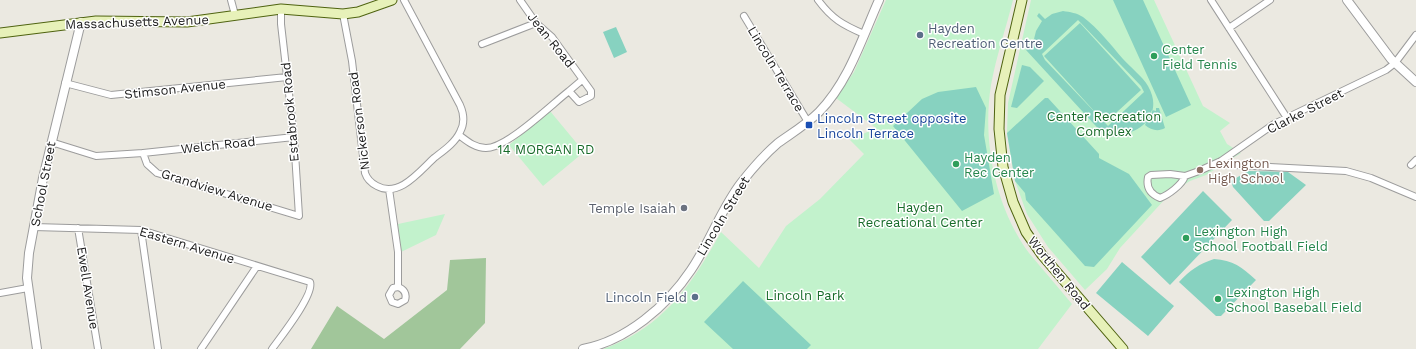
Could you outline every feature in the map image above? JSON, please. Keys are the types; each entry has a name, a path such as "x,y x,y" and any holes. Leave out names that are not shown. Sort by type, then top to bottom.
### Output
{"main road":[{"name":"Massachusetts Avenue","path":"0,33 81,22 187,22 281,9 343,14 358,12 392,0"},
{"name":"Worthen Road","path":"1022,0 1000,95 999,129 1005,174 1013,202 1026,232 1042,255 1123,349"}],"street":[{"path":"231,0 235,15"},
{"path":"398,287 398,252 390,189 399,187 408,182 459,135 464,121 460,105 404,0"},
{"name":"Jean Road","path":"520,0 536,23 552,37 591,91 591,96 579,102 569,91 582,80"},
{"path":"818,0 834,18 844,25 864,34"},
{"name":"Lincoln Street","path":"583,349 618,337 644,320 673,293 691,270 731,198 754,166 777,144 808,122 819,112 836,91 852,63 879,0"},
{"path":"1211,0 1287,118"},
{"path":"1229,28 1270,0"},
{"path":"1347,0 1395,63 1416,82"},
{"name":"Estabrook Road","path":"281,9 281,24 294,137 299,216"},
{"name":"Nickerson Road","path":"343,14 352,61 364,173 376,186 390,189"},
{"name":"Lincoln Terrace","path":"744,16 808,122"},
{"name":"School Street","path":"37,349 28,288 29,253 51,142 81,22"},
{"path":"482,44 536,23"},
{"name":"Clarke Street","path":"1185,176 1184,180 1175,188 1160,198 1152,194 1148,186 1148,177 1151,175 1170,174 1185,176 1221,160 1274,124 1381,73 1395,63 1416,35"},
{"name":"Stimson Avenue","path":"65,83 111,95 287,77"},
{"path":"459,135 479,147 495,147 514,136 569,91"},
{"name":"Welch Road","path":"143,153 294,137"},
{"path":"51,142 96,156 143,153"},
{"name":"Grandview Avenue","path":"143,153 147,164 157,173 299,216"},
{"path":"1221,160 1235,164 1346,171 1371,178 1416,197"},
{"path":"1411,165 1416,160"},
{"name":"Eastern Avenue","path":"34,227 141,230 310,282 311,285 306,299 272,349"},
{"name":"Ewell Avenue","path":"78,228 98,349"},
{"path":"141,230 158,349"},
{"path":"200,349 257,266"},
{"path":"0,293 28,288"}],"green space":[{"name":"Hayden Recreational Center","path":"886,0 1013,0 998,53 991,85 988,128 994,173 1007,215 1017,235 1029,253 1072,304 1038,349 603,349 624,340 643,329 674,302 699,269 721,232 759,268 786,226 820,199 864,154 850,140 876,128 836,98 854,72"},
{"name":"Center Recreation Complex","path":"1031,0 1154,0 1203,106 1230,123 1220,131 1227,144 1241,153 1206,175 1190,181 1166,198 1120,248 1107,269 1085,290 1048,247 1027,214 1015,181 1007,133 1008,103"},
{"name":"Center Field Tennis","path":"1113,0 1143,0 1191,105 1166,117"},
{"path":"1063,11 1076,14 1089,21 1143,79 1148,86 1152,97 1153,106 1151,115 1146,123 1130,132 1120,134 1109,133 1105,136 1026,50 1033,43 1036,31 1042,21 1037,16 1039,13 1045,19 1052,14","holes":["1078,20 1141,86 1144,92 1108,126 1045,60 1042,54"]},
{"path":"1080,23 1141,90 1105,123 1044,56"},
{"path":"616,27 627,52 614,58 603,32"},
{"path":"1022,65 1030,67 1044,81 1017,108 1011,107"},
{"name":"Hayden Rec Center","path":"976,87 986,108 984,135 994,194 962,211 893,126 922,99 938,92"},
{"path":"1045,98 1048,98 1099,154 1099,158 1129,174 1152,205 1094,267 1085,266 1026,200 1025,193 1015,181 1007,133"},
{"path":"1156,108 1159,108 1165,128 1160,130 1152,129 1145,125 1152,110 1156,111"},
{"name":"14 MORGAN RD","path":"550,111 584,152 543,186 509,145"},
{"path":"1248,171 1288,172 1306,185 1269,221 1264,221 1233,187 1231,181"},
{"name":"Lexington High School Football Field","path":"1203,191 1232,220 1170,285 1141,257"},
{"path":"445,214 436,235 401,252 398,224"},
{"path":"486,258 485,323 460,349 311,349 337,306 384,339 447,290 450,260"},
{"name":"Lexington High School Baseball Field","path":"1214,259 1227,261 1237,265 1256,280 1221,316 1216,316 1179,282 1195,268"},
{"path":"1122,262 1174,306 1148,336 1096,293"},
{"path":"743,281 811,345 807,349 733,349 704,322"}],"place":[{"name":"Hayden Recreation Centre","path":"920,35"},
{"name":"Center Field Tennis","path":"1154,56"},
{"name":"Lincoln Street opposite Lincoln Terrace","path":"809,125"},
{"name":"Hayden Rec Center","path":"956,164"},
{"name":"Lexington High School","path":"1200,170"},
{"name":"Temple Isaiah","path":"684,208"},
{"name":"Lexington High School Football Field","path":"1186,238"},
{"name":"Lincoln Field","path":"695,297"},
{"name":"Lexington High School Baseball Field","path":"1218,299"}],"park label":[{"name":"Lincoln Park","path":"805,295"}]}
